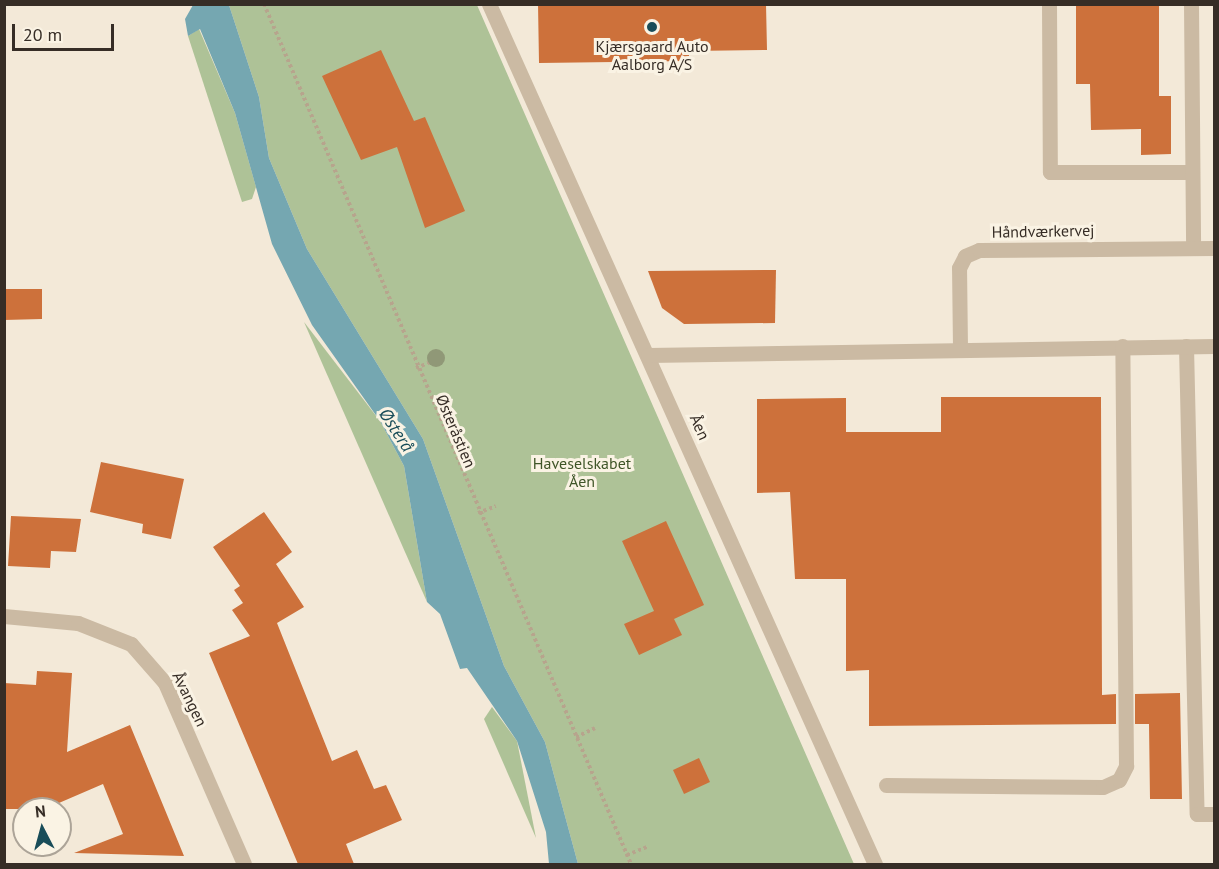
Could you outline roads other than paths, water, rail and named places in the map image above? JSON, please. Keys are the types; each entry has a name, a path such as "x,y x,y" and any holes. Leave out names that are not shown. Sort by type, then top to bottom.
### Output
{"street":[{"name":"Åen","path":"489,4 875,864"},
{"path":"1049,4 1050,172 1192,172"},
{"path":"1191,4 1193,248"},
{"name":"Håndværkervej","path":"960,347 960,268 965,256 979,250 1215,248"},
{"path":"886,785 1103,787 1119,780 1126,766 1122,346"},
{"path":"1186,346 1197,814 1215,814"},
{"path":"648,356 960,347 1215,346"},
{"name":"Åvangen","path":"4,616 78,623 131,644 165,682 244,864"}],"water":[{"name":"Østerå","path":"193,5 229,5 259,97 269,158 307,249 423,439 504,666 545,742 578,864 549,864 546,832 517,741 467,668 460,669 440,614 427,602 404,466 380,421 312,325 272,244 235,113 200,29 188,36 185,19"}],"place":[{"name":"Kjærsgaard Auto Aalborg A/S","path":"652,27"}],"park label":[{"name":"Haveselskabet Åen","path":"582,472"}]}
